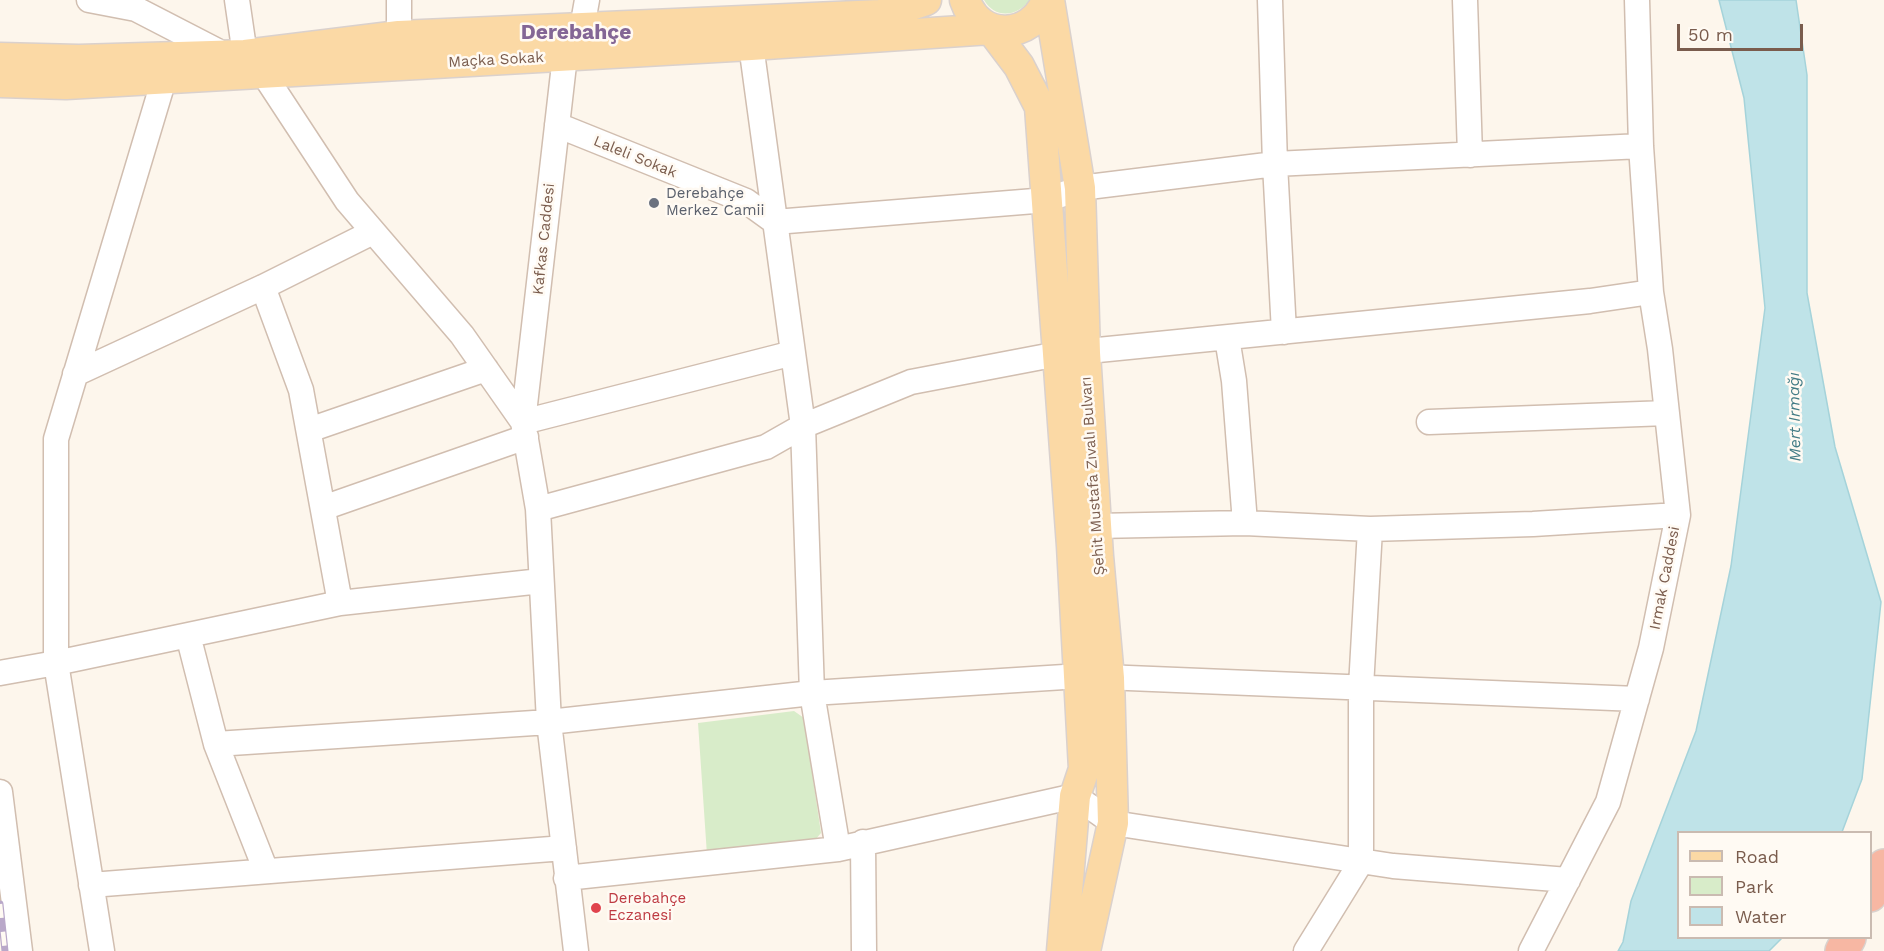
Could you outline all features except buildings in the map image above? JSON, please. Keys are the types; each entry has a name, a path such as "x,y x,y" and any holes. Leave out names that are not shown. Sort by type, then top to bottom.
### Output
{"highway":[{"path":"1872,892 1884,866"}],"main road":[{"name":"Maçka Sokak","path":"0,58 73,72 165,79 245,61 399,36 585,14 872,8 881,15 926,0"},
{"name":"Şehit Mustafa Zıvalı Bulvarı","path":"964,0 971,14 980,23 992,29 1019,66 1040,108 1047,200 1072,353 1094,677 1113,823 1085,951"},
{"name":"Maçka Sokak","path":"0,82 73,72 245,61 565,56 992,29 1006,31 1021,29 1034,21 1048,0"},
{"name":"Şehit Mustafa Zıvalı Bulvarı","path":"1048,0 1080,188 1072,353"},
{"name":"Şehit Mustafa Zıvalı Bulvarı","path":"1062,951 1076,796 1084,769 1094,677"}],"street":[{"path":"90,0 116,3 136,9 245,61 347,201 462,335 524,429 538,509 549,722 576,951"},
{"path":"237,0 245,61"},
{"path":"399,0 399,36"},
{"path":"1270,0 1275,164 1284,332"},
{"path":"1465,0 1470,155"},
{"name":"Irmak Caddesi","path":"1531,951 1608,802 1651,648 1678,515 1660,349 1651,292 1641,146 1637,0"},
{"path":"752,45 803,426 812,693 838,849"},
{"name":"Kafkas Caddesi","path":"524,429 565,56"},
{"path":"102,951 56,663 56,439 165,79"},
{"name":"Laleli Sokak","path":"557,125 746,201 775,222"},
{"path":"775,222 1047,200 1080,188 1275,164 1641,146"},
{"path":"75,374 373,232"},
{"path":"263,286 301,390 340,603"},
{"path":"538,509 766,447 803,426 911,382 1072,353 1590,301 1651,292"},
{"path":"1227,338 1234,381 1245,523"},
{"path":"323,508 524,429 793,353"},
{"path":"309,430 486,369"},
{"path":"1429,422 1667,413"},
{"path":"1083,528 1245,523 1370,529 1533,524 1678,515"},
{"path":"1306,951 1361,862 1362,687 1370,529"},
{"path":"0,673 340,603 542,581"},
{"path":"188,635 216,744 266,871"},
{"path":"216,744 549,722 812,693 1094,677 1637,699"},
{"path":"0,792 20,951"},
{"path":"566,878 838,849 1076,796 1113,823 1361,862 1568,880"},
{"path":"863,842 864,951"},
{"path":"91,885 564,848"}],"green space":[{"path":"984,0 1030,0 1019,10 1006,14 994,10"},
{"path":"794,711 804,718 821,833 810,846 707,855 698,723"}],"water":[{"name":"Mert Irmağı","path":"1719,0 1796,0 1807,75 1807,293 1835,447 1881,602 1862,779 1842,831 1677,831 1677,939 1781,939 1769,951 1618,951 1623,942 1631,901 1696,731 1731,566 1765,308 1744,98"}],"railway":[{"path":"0,904 5,951"}],"place":[{"name":"Derebahçe Merkez Camii","path":"654,203"},
{"name":"Derebahçe Eczanesi","path":"596,908"}],"district":[{"name":"Derebahçe","path":"576,33"}]}
